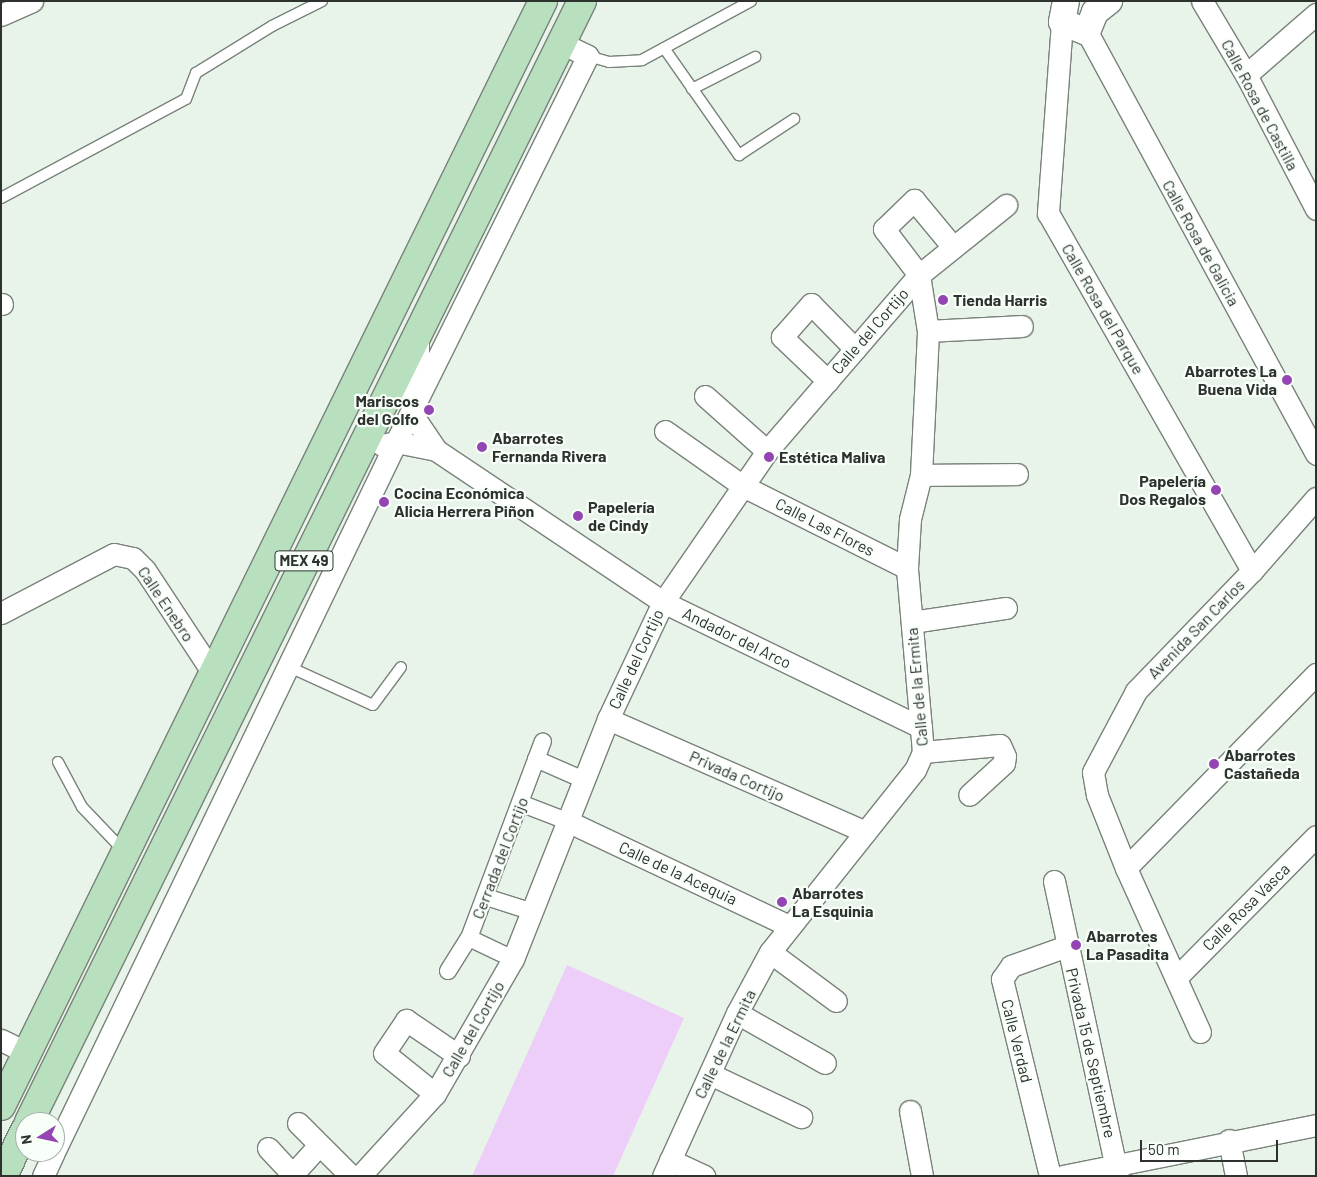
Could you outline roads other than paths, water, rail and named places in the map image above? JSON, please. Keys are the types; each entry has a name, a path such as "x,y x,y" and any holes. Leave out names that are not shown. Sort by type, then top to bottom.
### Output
{"main road":[{"name":"MEX 49","path":"1,1106 544,1"},
{"name":"MEX 49","path":"34,1112 247,676 582,1"},
{"path":"530,29 561,43"},
{"path":"388,318 418,334"},
{"path":"3,1176 15,1151"}],"street":[{"path":"1,15 32,1"},
{"path":"1064,12 1087,32 1095,12 1109,1"},
{"name":"Calle Rosa de Castilla","path":"1202,1 1310,181 1316,209"},
{"name":"Calle Rosa del Parque","path":"1064,12 1048,213 1252,571"},
{"path":"1246,75 1316,14"},
{"name":"Calle Rosa de Galicia","path":"1087,32 1316,454"},
{"path":"65,1128 275,690 588,56 561,43"},
{"path":"531,104 558,118"},
{"path":"919,274 884,229 914,200 953,247"},
{"name":"Calle del Cortijo","path":"360,1176 435,1094 460,1056 514,959 608,719 663,602 767,451 919,274 1006,205"},
{"path":"481,206 507,221"},
{"name":"Calle de la Ermita","path":"666,1168 738,1013 770,952 915,770 923,752 907,568 910,519 921,475 928,331 919,274"},
{"path":"828,380 782,337 811,304 855,349"},
{"path":"928,331 1022,326"},
{"name":"Andador del Arco","path":"418,334 418,362 409,389 412,410 436,450"},
{"path":"705,396 767,451"},
{"name":"Calle Las Flores","path":"665,432 743,486 907,568"},
{"name":"Andador del Arco","path":"360,450 396,442 436,450 663,602 922,728"},
{"path":"921,475 1017,474"},
{"name":"Avenida San Carlos","path":"1126,868 1097,794 1093,772 1136,691 1252,571 1316,498"},
{"name":"Calle Enebro","path":"1,613 114,554 133,558 145,570 213,673"},
{"path":"912,622 1006,608"},
{"path":"1200,1032 1126,868 1316,674"},
{"path":"247,676 275,690"},
{"name":"Privada Cortijo","path":"608,719 865,832"},
{"name":"Cerrada del Cortijo","path":"448,971 469,938 486,897 543,741"},
{"path":"923,752 1000,745 1005,756 1004,763 969,795"},
{"path":"210,752 239,766"},
{"path":"536,759 584,780"},
{"path":"520,803 567,821"},
{"name":"Calle de la Acequia","path":"567,821 789,926"},
{"name":"Calle Rosa Vasca","path":"1176,978 1316,836"},
{"name":"Privada 15 de Septiembre","path":"1054,881 1117,1171"},
{"path":"486,897 533,912"},
{"path":"469,938 514,959"},
{"name":"Calle Verdad","path":"1050,1176 1002,978 1011,966 1067,946"},
{"path":"770,952 836,1001"},
{"path":"738,1013 826,1063"},
{"path":"435,1094 384,1053 406,1020 460,1056"},
{"path":"1,1040 28,1053"},
{"path":"710,1074 801,1117"},
{"path":"910,1111 922,1176"},
{"path":"298,1123 352,1176"},
{"path":"1063,1176 1117,1171 1229,1140 1316,1125"},
{"path":"1229,1140 1236,1176"},
{"path":"268,1148 294,1175 319,1145"},
{"path":"42,1176 49,1162"},
{"path":"666,1168 705,1176"}],"lane":[{"path":"1,198 186,99 196,72 272,26 322,1"},
{"path":"588,56 609,62 642,60 751,1"},
{"path":"664,48 738,155 794,119"},
{"path":"692,89 755,57"},
{"path":"287,666 368,705 376,702 401,667"},
{"path":"58,762 82,807 126,853"}],"place":[{"name":"Tienda Harris","path":"943,300"},
{"name":"Abarrotes La Buena Vida","path":"1287,380"},
{"name":"Mariscos del Golfo","path":"429,410"},
{"name":"Abarrotes Fernanda Rivera","path":"482,447"},
{"name":"Estética Maliva","path":"769,457"},
{"name":"Papelería Dos Regalos","path":"1216,490"},
{"name":"Cocina Económica Alicia Herrera Piñon","path":"384,502"},
{"name":"Papelería de Cindy","path":"578,516"},
{"name":"Abarrotes Castañeda","path":"1214,764"},
{"name":"Abarrotes La Esquinia","path":"782,902"},
{"name":"Abarrotes La Pasadita","path":"1076,945"}]}
